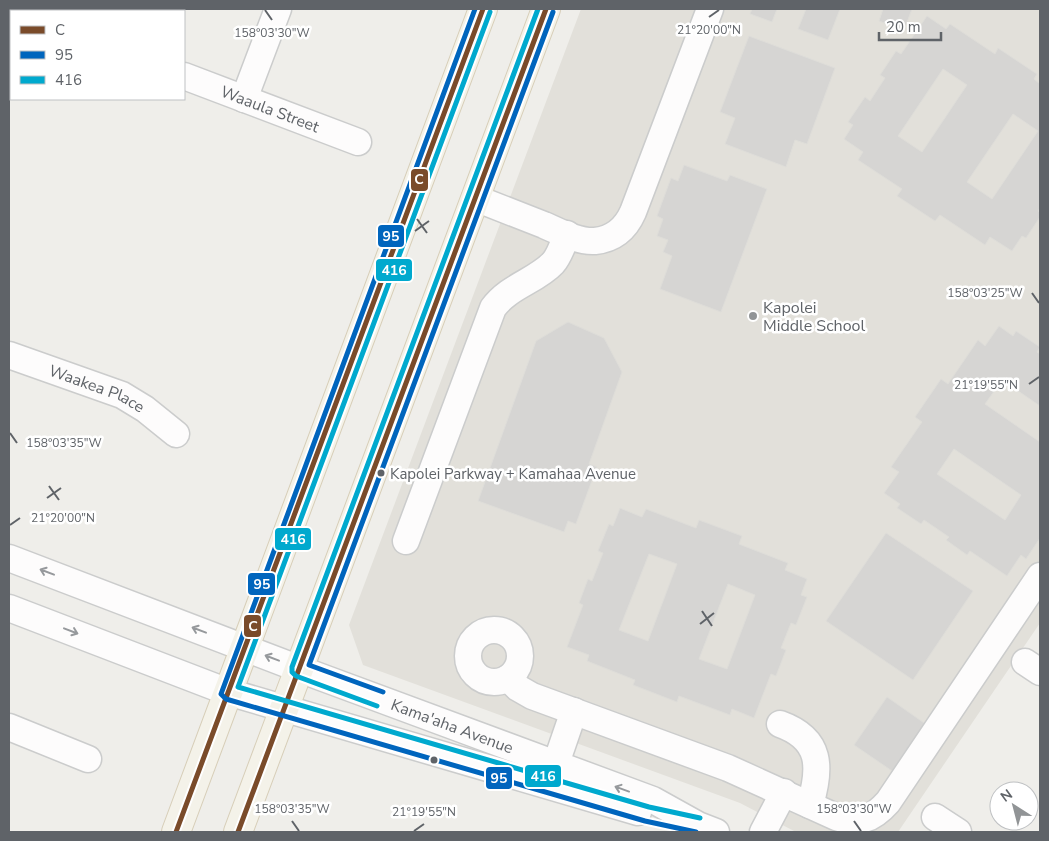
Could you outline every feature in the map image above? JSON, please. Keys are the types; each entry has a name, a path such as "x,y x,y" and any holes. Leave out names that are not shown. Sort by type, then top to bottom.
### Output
{"main road":[{"path":"176,832 483,9"},
{"path":"238,832 546,9"}],"street":[{"path":"244,99 278,9"},
{"path":"475,198 588,241 597,241 614,235 629,221 655,158 710,9"},
{"name":"Waaula Street","path":"185,76 358,142"},
{"path":"406,540 493,308 509,292 552,264 567,234"},
{"name":"Waakea Place","path":"9,356 122,395 145,409 176,434"},
{"name":"Kama'aha Avenue","path":"9,558 299,669 552,775"},
{"path":"508,678 525,692 728,768 847,820 859,820 870,817 880,811 888,802 1040,576"},
{"name":"Kama'aha Avenue","path":"9,608 228,692 284,709 653,800 707,828"},
{"path":"552,775 574,711"},
{"path":"780,724 797,732 811,746 815,756 818,776 810,805"},
{"path":"10,730 88,758"},
{"path":"763,832 784,792"},
{"path":"935,817 958,832"}],"shaded area":[{"name":"Kapolei Middle School","path":"581,9 1040,9 1040,623 898,832 796,832 740,803 363,665 349,625"}],"building":[{"path":"752,9 777,9 772,22 750,14"},
{"path":"806,9 840,9 828,40 798,29"},
{"path":"883,9 912,9 904,30 879,21"},
{"path":"927,16 946,29 950,24 995,54 998,48 1037,74 1034,79 1040,84 1040,208 1038,211 1040,212 1040,217 1026,238 1022,236 1012,251 990,237 985,245 940,215 935,221 897,196 902,189 858,160 863,152 844,139 853,125 848,122 865,97 870,101 885,78 880,75 896,51 901,54","holes":["943,69 967,85 922,152 898,136","1013,114 1038,131 992,199 967,182"]},
{"path":"749,36 835,68 807,144 795,140 786,167 725,144 735,118 720,112"},
{"path":"684,165 727,181 730,175 767,189 721,312 660,289 672,256 663,252 668,240 657,236 663,219 657,216 671,178 678,181"},
{"path":"568,322 604,338 622,372 589,464 597,467 576,524 568,521 564,532 478,501 536,341"},
{"path":"999,326 1013,336 1016,331 1040,347 1037,352 1040,354 1040,406 1002,380 985,404 1040,442 1040,538 1026,559 1021,555 1007,576 970,551 967,555 946,540 949,537 924,520 921,524 897,508 900,504 884,493 899,472 891,467 922,422 915,417 941,379 948,384 978,340 985,346","holes":["954,449 1021,495 1005,520 937,474"]},
{"path":"620,508 642,517 646,509 696,528 699,520 742,536 739,544 788,563 785,570 807,579 801,595 807,597 796,625 791,623 781,648 786,650 776,676 771,674 754,718 732,709 730,715 679,696 677,702 633,685 635,680 587,661 589,655 567,647 583,605 579,603 588,579 592,581 603,553 598,551 609,524 613,526","holes":["649,554 677,564 648,641 619,630","728,584 755,595 727,669 699,659"]},
{"path":"886,533 973,591 913,680 826,621"},
{"path":"887,697 927,725 895,773 854,745"}],"transit line":[{"name":"95","path":"475,9 221,694 226,699 645,821 696,832"},
{"name":"C","path":"176,832 483,9"},
{"name":"416","path":"377,706 296,676 292,672 292,667 538,9"},
{"name":"C","path":"238,832 546,9"},
{"name":"416","path":"490,12 238,687 649,807 700,818"},
{"name":"95","path":"383,692 309,665 553,12"}],"place":[{"name":"Kapolei Middle School","path":"753,316"},
{"name":"Kapolei Parkway + Kamahaa Avenue","path":"381,473"}]}
